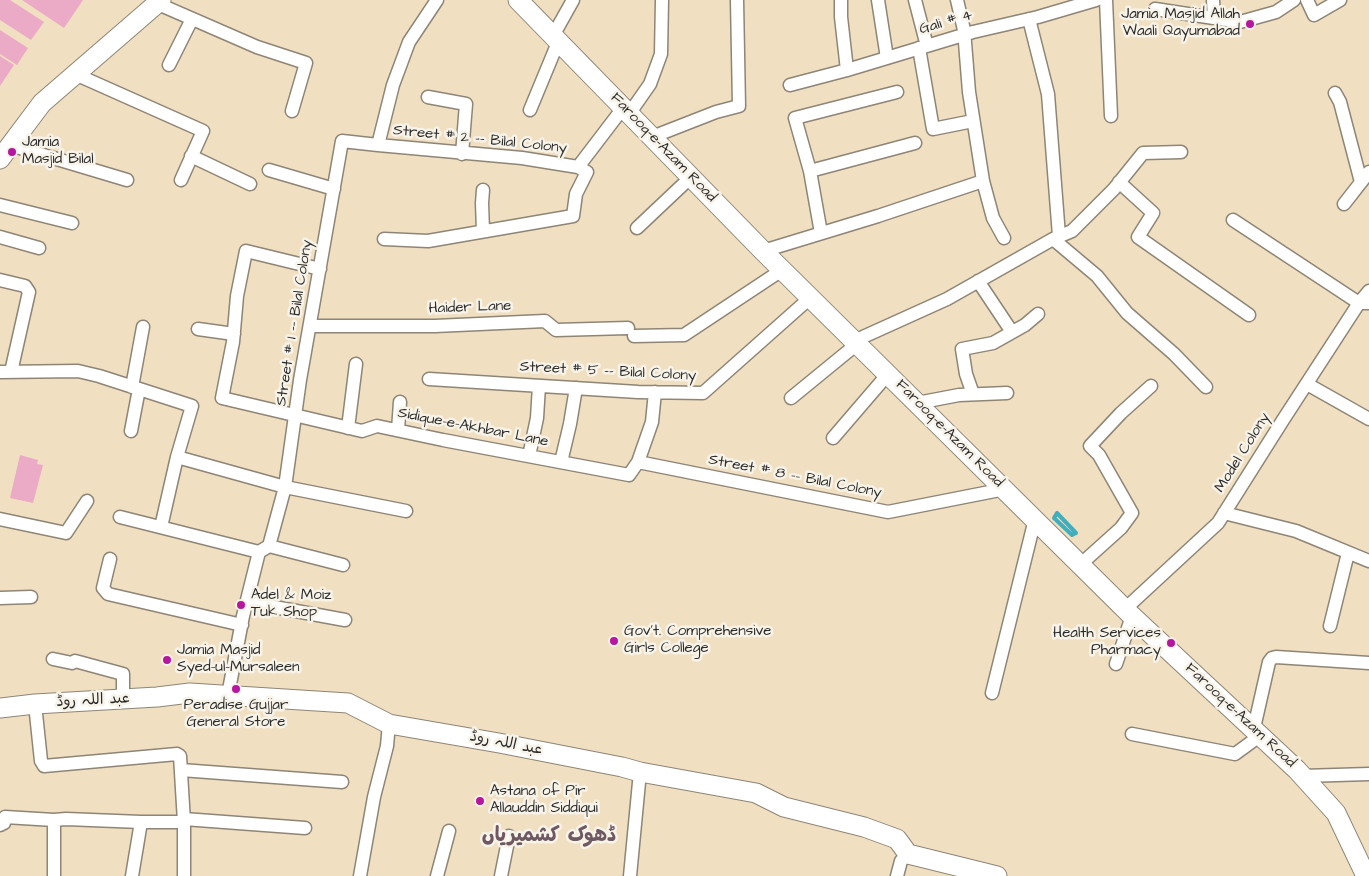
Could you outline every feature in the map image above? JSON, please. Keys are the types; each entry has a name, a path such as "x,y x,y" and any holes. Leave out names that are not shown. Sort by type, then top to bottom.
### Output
{"street":[{"path":"378,145 393,85 409,42 437,0"},
{"name":"Farooq-e-Azam Road","path":"518,0 763,251 1081,564 1128,613 1303,776 1336,813 1366,876"},
{"path":"530,110 556,37 573,0"},
{"name":"Street # 2 -- Bilal Colony","path":"578,167 650,84 661,54 660,22 662,0"},
{"path":"652,137 716,112 739,106 737,0"},
{"path":"841,0 847,70"},
{"path":"878,0 890,57"},
{"path":"916,0 933,129 973,121"},
{"path":"957,0 964,30 973,121 983,180 993,218 1004,238"},
{"name":"Gali # 4","path":"790,85 963,35 1029,19 1061,5 1096,0"},
{"path":"1106,0 1111,116"},
{"path":"1213,0 1214,18"},
{"path":"1151,3 1214,18 1240,22 1276,12 1294,0"},
{"path":"1307,0 1314,15 1340,0"},
{"path":"127,180 5,152 42,102 158,2 256,47 306,63 292,110"},
{"path":"170,66 192,19"},
{"path":"1029,19 1048,94 1056,237 1097,276 1128,313 1174,354 1206,387"},
{"path":"75,74 203,131 181,180"},
{"path":"822,233 810,171 795,118 897,92"},
{"path":"1335,93 1340,102 1361,182"},
{"path":"428,97 466,104 462,154"},
{"name":"Street # 1 -- Bilal Colony","path":"228,695 247,602 285,487 342,140 378,145"},
{"path":"810,171 915,143"},
{"name":"Street # 2 -- Bilal Colony","path":"378,145 522,158 578,167 587,172 576,194 573,216 428,241 384,240"},
{"path":"791,398 855,342 947,299 1056,237 1072,231 1119,182 1143,153 1181,152"},
{"path":"192,156 250,184"},
{"path":"269,170 334,190"},
{"path":"1344,204 1369,172"},
{"path":"637,228 691,177"},
{"path":"763,251 983,180"},
{"path":"1119,182 1153,213 1138,237 1249,315"},
{"path":"483,231 482,203 484,190"},
{"path":"0,205 72,223"},
{"path":"1233,220 1364,303"},
{"path":"0,237 39,248"},
{"path":"198,329 234,334 237,296 246,251 320,269"},
{"name":"Haider Lane","path":"310,326 435,326 544,322 556,330 684,335 782,270"},
{"path":"0,280 25,286 29,292 6,372 78,371 192,406 177,457 161,527"},
{"path":"978,281 1012,332"},
{"name":"Model Colony","path":"1128,613 1218,523 1307,384 1364,303 1369,291"},
{"name":"Street # 5 -- Bilal Colony","path":"429,379 703,393 810,298"},
{"path":"973,394 966,374 962,349 993,343 1025,325 1038,314"},
{"path":"131,431 143,327"},
{"name":"Sidique-e-Akhbar Lane","path":"234,334 222,398 362,431 377,426 629,475 638,462"},
{"path":"348,428 356,364"},
{"path":"833,438 888,374"},
{"path":"1307,384 1369,419"},
{"path":"529,456 536,418 538,386"},
{"path":"1081,564 1121,528 1132,513 1099,455 1090,446 1121,413 1151,386"},
{"path":"561,462 576,388"},
{"path":"638,462 652,422 655,392"},
{"path":"917,403 959,395 1007,392"},
{"path":"398,430 400,402"},
{"path":"177,457 285,487 406,511"},
{"name":"Street # 8 -- Bilal Colony","path":"638,462 888,512 1005,489"},
{"path":"0,519 66,533 87,501"},
{"path":"1224,513 1296,532 1369,561"},
{"path":"120,517 343,565"},
{"path":"992,693 1035,519"},
{"path":"1330,626 1348,552"},
{"path":"110,559 104,588 108,594 242,625"},
{"path":"0,598 32,596"},
{"path":"247,602 345,620"},
{"path":"1116,664 1128,613"},
{"path":"1132,734 1235,754 1257,732 1269,662 1272,658 1369,664"},
{"path":"53,659 72,663 75,661 123,674 123,699"},
{"name":"عبد اللہ روڈ","path":"0,708 190,693 348,703 389,724 508,744 640,772 756,793 784,806 864,827 896,839 908,854"},
{"path":"36,704 41,761 44,766 177,754 180,756 184,820 184,876"},
{"path":"360,876 374,797 387,746 389,724"},
{"path":"181,770 342,782"},
{"path":"630,876 640,772"},
{"path":"1303,776 1369,774"},
{"path":"0,825 4,823 5,817 141,822 184,820 305,828"},
{"path":"54,820 54,876"},
{"path":"132,876 141,822"},
{"path":"437,876 448,831"},
{"path":"501,876 509,836"},
{"path":"897,876 901,861 908,854 997,876"}],"building":[{"path":"0,0 10,0 44,22 31,40 0,20"},
{"path":"22,0 83,0 64,28"},
{"path":"0,30 28,48 17,65 0,54"},
{"path":"0,56 14,65 0,86"},
{"path":"20,455 38,460 37,464 43,465 33,503 10,498"}],"waterway":[{"path":"1057,513 1076,533 1072,535 1054,518 1057,513"}],"place":[{"name":"Jamia Masjid Allah Waali Qayumabad","path":"1250,24"},
{"name":"Jamia Masjid Bilal","path":"12,152"},
{"name":"Adel & Moiz Tuk Shop","path":"241,605"},
{"name":"Gov't. Comprehensive Girls College","path":"614,641"},
{"name":"Health Services Pharmacy","path":"1171,643"},
{"name":"Jamia Masjid Syed-ul-Mursaleen","path":"167,660"},
{"name":"Peradise Gujjar General Store","path":"236,689"},
{"name":"Astana of Pir Allauddin Siddiqui","path":"480,801"}],"district":[{"name":"ڈھوک کشمیریاں","path":"549,837"}]}
